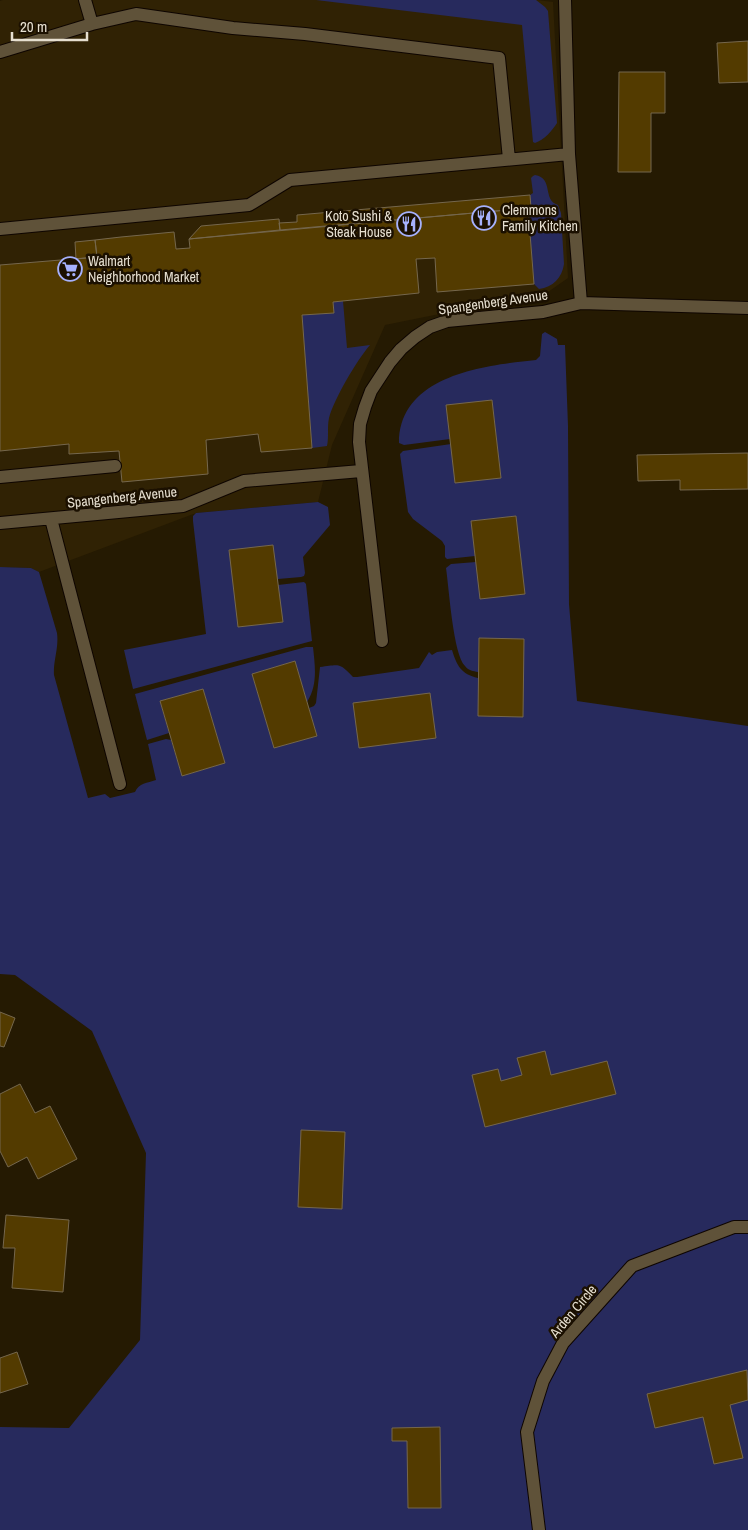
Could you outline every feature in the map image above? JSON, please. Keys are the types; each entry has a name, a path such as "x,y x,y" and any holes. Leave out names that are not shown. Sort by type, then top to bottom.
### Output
{"street":[{"path":"85,0 92,24"},
{"path":"565,0 569,154 580,303"},
{"path":"0,52 92,24 136,14 233,28 314,35 499,58 509,159"},
{"path":"0,228 249,205 290,180 569,154"},
{"name":"Spangenberg Avenue","path":"382,641 361,471 360,424 371,391 401,349 430,327 447,321 542,312 580,303 748,308"},
{"path":"0,478 115,466"},
{"name":"Spangenberg Avenue","path":"0,523 183,506 244,480 361,471"},
{"path":"51,519 120,784"},
{"name":"Arden Circle","path":"539,1530 527,1432 543,1381 563,1343 632,1266 734,1228 748,1227"}],"shaded area":[{"path":"316,0 536,0 548,11 557,123 545,137 538,142 533,142 522,25"},
{"path":"537,0 553,2 568,278 548,292 385,325 332,445 318,502 196,513 39,572 31,568 0,567 0,1"},
{"path":"535,175 544,180 550,199 558,205 561,213 564,264 559,278 553,284 539,289 534,284 528,208 531,207 530,195 533,193 531,178"},
{"path":"343,301 347,348 370,345 346,380 332,410 328,421 327,446 312,448 302,315 334,313 333,302"},
{"path":"545,332 557,339 558,345 565,345 568,426 569,604 577,701 748,726 748,1530 0,1530 0,1427 69,1428 140,1340 146,1153 92,1031 15,975 0,974 0,567 31,568 39,572 57,633 54,675 88,798 105,794 110,798 135,792 141,785 156,780 148,744 166,739 171,740 182,776 225,763 203,689 160,701 169,733 147,740 135,694 306,647 313,647 315,668 313,689 307,702 295,661 252,674 274,748 317,736 309,708 316,703 320,667 338,666 345,669 353,677 357,677 419,668 429,652 432,655 437,652 452,650 456,661 464,672 478,678 478,716 522,717 479,638 478,672 468,669 461,659 457,648 446,568 451,564 476,562 525,594 516,516 472,521 475,556 447,559 445,557 445,546 442,541 413,519 408,512 400,454 403,451 451,444 501,478 492,400 450,439 404,445 399,443 403,420 413,402 429,388 448,378 470,371 536,360 540,356 542,334"},
{"path":"318,502 328,507 330,525 303,557 304,576 278,579 278,585 304,582 306,584 312,641 133,689 124,650 206,634 193,516 196,513"}],"building":[{"path":"748,41 748,82 719,83 717,43"},
{"path":"619,72 665,72 665,113 651,113 651,172 618,172"},
{"path":"530,195 531,208 280,230 279,223 297,222 297,215"},
{"path":"528,208 534,284 437,292 435,258 416,259 419,293 333,302 334,313 302,315 312,448 261,452 258,434 206,440 208,474 122,482 119,451 69,454 69,444 0,451 0,265 97,257 95,240 121,237 174,232 176,249 190,248 189,239"},
{"path":"279,219 280,230 189,239 201,226"},
{"path":"95,240 97,257 76,259 75,242"},
{"path":"492,400 501,478 455,483 446,405"},
{"path":"748,453 748,489 680,490 680,480 638,481 637,455"},
{"path":"516,516 525,594 480,599 471,521"},
{"path":"273,545 283,622 238,627 229,550"},
{"path":"479,638 524,639 523,717 478,716"},
{"path":"295,661 317,736 274,748 252,674"},
{"path":"203,689 225,763 182,776 160,701"},
{"path":"430,693 436,738 359,748 353,703"},
{"path":"0,1012 15,1018 4,1047 0,1046"},
{"path":"545,1051 551,1075 607,1061 616,1094 485,1127 472,1075 498,1069 501,1081 522,1075 517,1058"},
{"path":"20,1084 35,1113 50,1106 77,1159 38,1179 27,1157 8,1167 0,1151 0,1094"},
{"path":"301,1130 345,1132 342,1209 298,1207"},
{"path":"6,1215 69,1220 63,1292 12,1288 15,1248 3,1248"},
{"path":"17,1352 28,1384 0,1393 0,1358"},
{"path":"747,1370 748,1400 730,1405 743,1458 714,1464 703,1417 655,1428 647,1394"},
{"path":"440,1427 441,1508 408,1508 407,1441 392,1441 392,1428"}],"place":[{"name":"Clemmons Family Kitchen","path":"484,218"},
{"name":"Koto Sushi & Steak House","path":"409,224"},
{"name":"Walmart Neighborhood Market","path":"70,269"}]}
